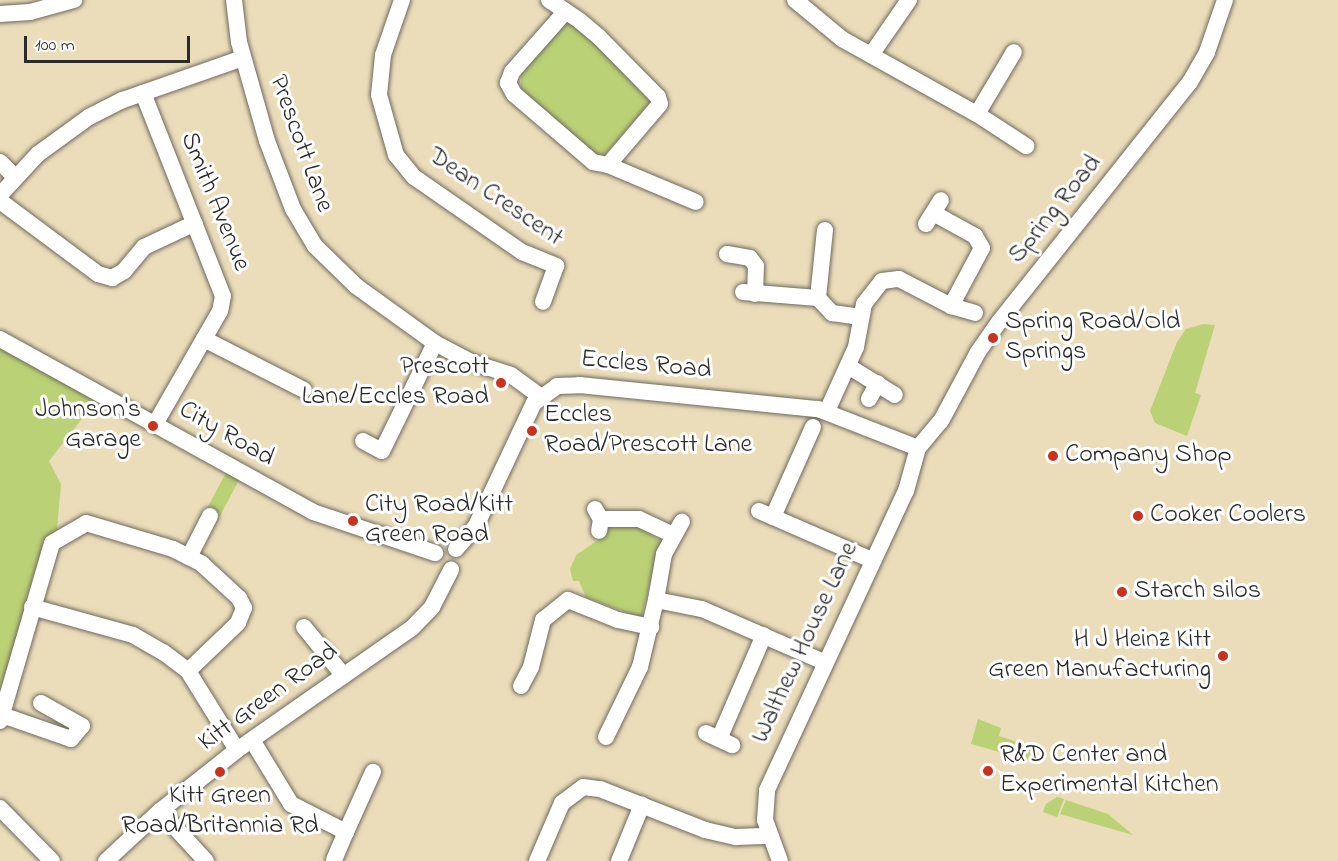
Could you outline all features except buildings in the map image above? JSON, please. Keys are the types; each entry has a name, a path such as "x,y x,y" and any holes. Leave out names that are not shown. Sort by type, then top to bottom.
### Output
{"street":[{"path":"0,14 30,12 74,0"},
{"name":"Prescott Lane","path":"234,0 243,58 274,162 304,231 356,286 435,343 471,362 511,375 540,396"},
{"name":"Dean Crescent","path":"402,0 382,55 380,95 396,155 414,177 522,252 556,266 543,302"},
{"path":"549,0 599,37 654,91 660,104 608,165"},
{"path":"795,0 842,39 977,114 1026,146"},
{"path":"871,55 909,0"},
{"name":"Spring Road","path":"918,448 941,421 978,352 999,321 1190,82 1214,35 1225,0"},
{"path":"566,11 512,72 508,83 514,94 593,162 608,165 696,202"},
{"path":"977,114 1014,52"},
{"path":"0,195 15,177 70,130 143,93 243,58"},
{"name":"Smith Avenue","path":"143,93 223,296 220,311 155,424"},
{"path":"0,162 15,177"},
{"path":"0,201 98,274 112,278 124,271 144,247 195,223"},
{"path":"934,212 979,239 982,248 951,306"},
{"path":"818,298 825,230"},
{"path":"727,254 750,258 756,266 749,293 818,298 832,313 861,317"},
{"path":"827,411 849,366 861,317 871,291 893,278 951,306 975,313"},
{"name":"City Road","path":"0,339 313,513 435,553"},
{"path":"204,339 304,390"},
{"path":"363,441 382,451 435,343"},
{"path":"849,366 895,395"},
{"path":"869,399 878,383"},
{"name":"Eccles Road","path":"540,396 557,386 580,385 827,411 918,448"},
{"path":"456,549 476,526 540,396"},
{"path":"813,427 810,450 766,514 872,560"},
{"name":"Walthew House Lane","path":"780,861 770,836 764,810 767,790 824,662 906,491 918,448"},
{"path":"189,557 210,516"},
{"path":"598,520 639,519 677,529 660,573 651,627 640,667 606,737"},
{"path":"41,703 81,726 71,739 1,718 52,543 86,523 189,557 222,581 243,608 238,623 189,671"},
{"path":"446,545 456,549 459,561 451,570 437,565 435,553 446,545"},
{"name":"Kitt Green Road","path":"106,861 160,811 237,750 344,676 425,616 451,570"},
{"path":"521,686 531,666 543,620 574,594 618,620 651,627"},
{"path":"656,600 702,609 824,662"},
{"path":"32,607 134,635 189,671 237,750"},
{"path":"304,627 344,676"},
{"path":"719,739 764,635"},
{"path":"252,740 291,804 346,832"},
{"path":"334,860 373,772"},
{"path":"537,861 562,803 577,789 600,789 705,830 736,837 770,836"},
{"path":"619,861 642,805"},
{"path":"160,811 206,861"},
{"path":"2,818 52,861"}],"green space":[{"path":"564,21 579,23 651,93 650,102 605,155 593,154 521,91 521,69"},
{"path":"1203,324 1215,325 1195,393 1201,395 1187,436 1155,423 1150,411 1177,342 1186,329"},
{"path":"0,339 102,393 49,461 61,484 56,540 0,719"},
{"path":"229,467 242,474 218,520 205,513"},
{"path":"634,523 661,542 641,618 586,597 579,581 573,581 570,569 576,555 604,536 610,524"},
{"path":"978,719 1001,728 999,736 1032,747 1028,760 971,744"},
{"path":"1057,797 1064,799 1057,817 1043,812 1046,804"},
{"path":"1066,800 1108,814 1133,835 1060,814"}],"place":[{"name":"Spring Road/Old Springs","path":"993,338"},
{"name":"Prescott Lane/Eccles Road","path":"501,383"},
{"name":"Johnson's Garage","path":"153,426"},
{"name":"Eccles Road/Prescott Lane","path":"532,431"},
{"name":"Company Shop","path":"1053,456"},
{"name":"Cooker Coolers","path":"1138,516"},
{"name":"City Road/Kitt Green Road","path":"353,521"},
{"name":"Starch silos","path":"1122,592"},
{"name":"H J Heinz Kitt Green Manufacturing","path":"1223,656"},
{"name":"R&D Center and Experimental Kitchen","path":"988,771"},
{"name":"Kitt Green Road/Britannia Rd","path":"220,772"}]}
